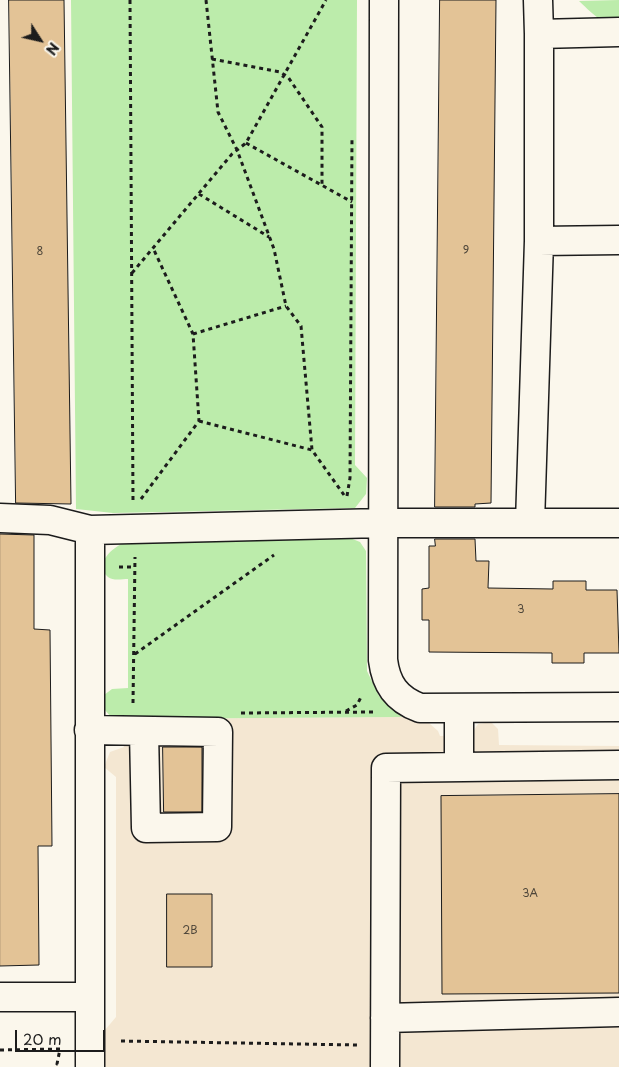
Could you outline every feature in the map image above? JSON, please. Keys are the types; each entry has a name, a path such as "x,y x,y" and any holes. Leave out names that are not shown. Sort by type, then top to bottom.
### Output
{"street":[{"path":"384,0 382,523 382,660 384,676 393,690 411,705 420,708 619,707"},
{"path":"530,523 539,241 538,0"},
{"path":"539,34 619,32"},
{"path":"539,241 619,240"},
{"path":"2,516 50,520 90,530 136,529 346,511 382,523 619,523"},
{"path":"90,530 90,1067"},
{"path":"459,708 459,766"},
{"path":"89,730 144,731"},
{"path":"385,1067 386,768 619,765"},
{"path":"0,997 90,997"},
{"path":"385,1018 619,1012"}],"path":[{"path":"130,0 133,498 136,507 199,421 193,334 153,248"},
{"path":"206,0 218,112 237,150 274,249 286,306 301,326 312,450 346,511"},
{"path":"131,273 237,150 246,143 326,0"},
{"path":"212,59 285,73 322,127 322,186"},
{"path":"346,511 350,478 352,135"},
{"path":"246,143 352,202"},
{"path":"199,194 269,237"},
{"path":"193,334 286,306"},
{"path":"199,421 312,450"},
{"path":"133,704 136,529"},
{"path":"134,654 280,551"},
{"path":"341,712 357,705 361,699 362,690"}],"shaded area":[{"path":"402,717 416,722 429,723 438,731 440,736 471,735 478,724 491,722 498,729 499,745 619,746 619,1067 105,1067 105,1030 116,1017 116,777 104,767 110,752 124,747 123,719"}],"green space":[{"path":"71,0 357,0 355,465 367,478 366,494 355,508 113,513 76,509"},
{"path":"619,0 619,26 602,21 579,1"},
{"path":"350,538 360,542 366,551 367,671 379,696 402,717 123,719 111,717 105,710 104,695 112,689 128,688 128,579 110,578 104,572 103,567 106,557 115,548 124,543"}],"building":[{"path":"9,0 64,0 71,504 16,503"},
{"path":"440,0 496,0 491,503 475,504 475,507 435,507"},
{"path":"0,534 34,535 34,629 50,630 52,846 38,846 39,965 0,966"},
{"path":"435,539 475,539 476,561 489,561 488,588 553,589 553,581 586,581 586,590 617,590 619,653 584,653 584,663 552,663 552,653 429,652 429,620 422,620 422,589 429,588 429,546 435,546"},
{"path":"163,747 202,747 202,812 164,812"},
{"path":"619,794 619,993 442,994 441,796"},
{"path":"167,894 212,894 212,967 167,967"}]}
